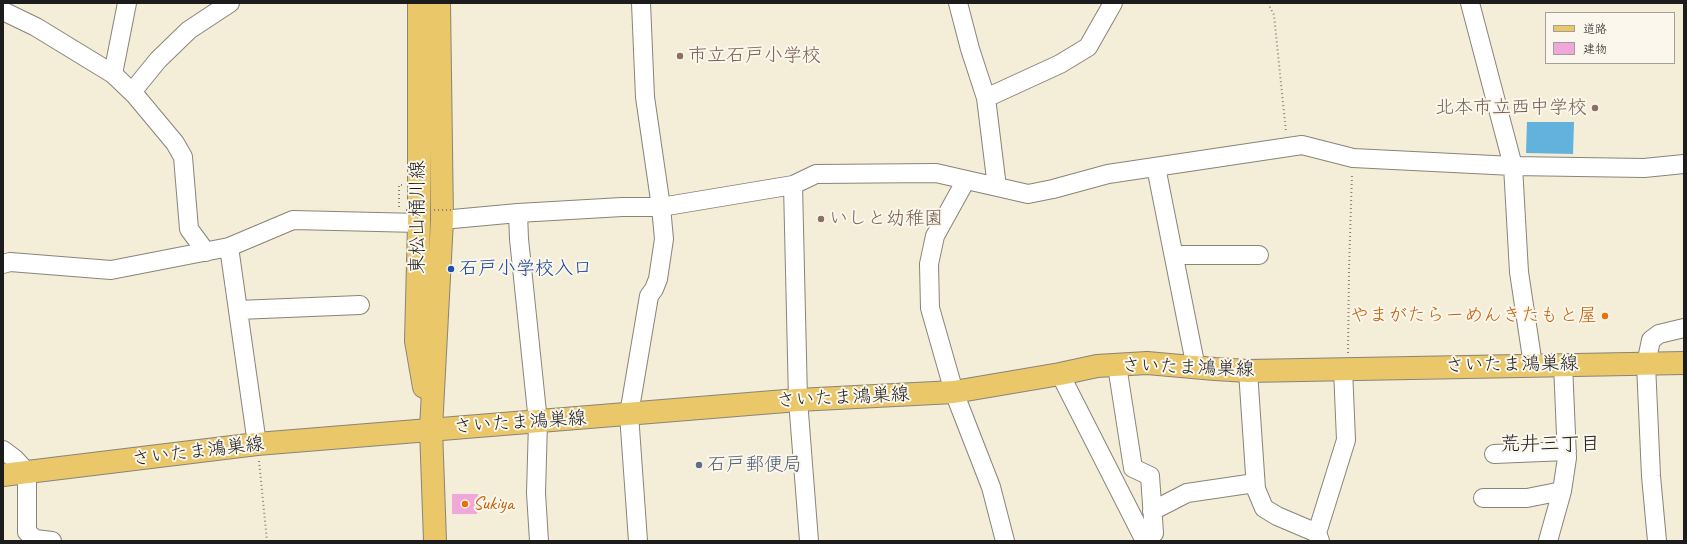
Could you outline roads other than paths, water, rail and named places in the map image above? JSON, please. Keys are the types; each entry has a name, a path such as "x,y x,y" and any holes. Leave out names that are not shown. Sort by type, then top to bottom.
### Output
{"main road":[{"name":"東松山桶川線","path":"419,3 412,216 416,341 431,429"},
{"name":"東松山桶川線","path":"435,541 431,429 447,215 440,3"},
{"name":"さいたま鴻巣線","path":"3,475 257,444 798,400 954,392 1060,374 1097,366 1147,363 1248,371 1563,364 1684,363"}],"street":[{"path":"113,74 127,3"},
{"path":"132,92 158,60 189,30 230,3"},
{"path":"638,541 629,414 649,296 658,279 664,238 661,206 644,97 642,3"},
{"path":"958,3 970,48 986,98 997,187"},
{"path":"986,98 1060,64 1088,47 1113,3"},
{"path":"1470,3 1513,166 1519,272 1533,365"},
{"path":"3,11 36,27 113,74 132,92 175,143 183,157 189,229 206,252"},
{"path":"447,215 661,206 793,185 816,174 936,174 1028,194 1053,189 1108,174 1302,145 1353,158 1513,166 1644,168 1684,164"},
{"path":"1156,167 1196,368"},
{"path":"966,180 935,236 929,264 930,308 954,392 991,487 1005,541"},
{"path":"793,185 798,400 810,541"},
{"path":"518,213 519,239 538,422 536,493 539,541"},
{"path":"3,264 10,262 111,270 229,247 294,220 412,216"},
{"path":"229,247 257,444"},
{"path":"1174,255 1259,255"},
{"path":"238,310 360,305"},
{"path":"1657,541 1651,476 1646,364 1651,340 1659,334 1684,328"},
{"path":"1548,541 1562,491 1567,458 1563,364"},
{"path":"1248,371 1255,483 1264,508 1319,537 1346,440 1346,369"},
{"path":"1060,374 1145,541 1154,533 1150,476 1133,468 1118,372"},
{"path":"3,450 15,459 27,472 27,532 35,539 52,541"},
{"path":"1494,454 1567,451"},
{"path":"1152,511 1187,493 1255,483"},
{"path":"1483,498 1527,498 1562,491"}],"water":[{"path":"1527,122 1574,122 1573,154 1526,153"}],"place":[{"name":"市立石戸小学校","path":"680,56"},
{"name":"北本市立西中学校","path":"1595,108"},
{"name":"いしと幼稚園","path":"821,219"},
{"name":"石戸小学校入口","path":"451,269"},
{"name":"やまがたらーめんきたもと屋","path":"1605,316"},
{"name":"石戸郵便局","path":"699,465"},
{"name":"Sukiya","path":"465,504"}],"district":[{"name":"荒井三丁目","path":"1550,445"}]}
